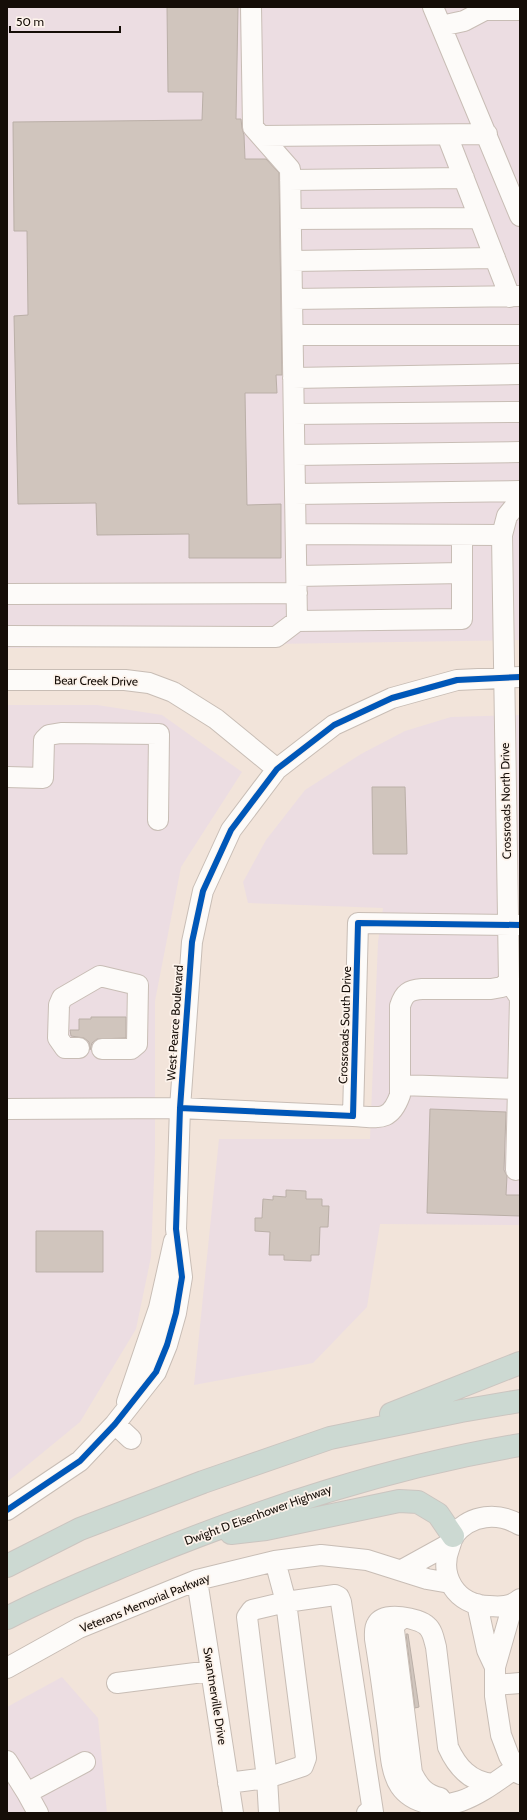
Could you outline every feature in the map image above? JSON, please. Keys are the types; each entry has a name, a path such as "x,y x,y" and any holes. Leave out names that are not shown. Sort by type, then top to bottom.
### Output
{"highway":[{"path":"7,1566 80,1529 203,1482 330,1438 520,1363"},
{"path":"330,1438 461,1411 520,1401"},
{"name":"Dwight D Eisenhower Highway","path":"7,1618 41,1600 196,1536 337,1487 465,1454 520,1445"},
{"path":"196,1536 266,1529 399,1501 418,1502 438,1514 452,1540"}],"street":[{"path":"251,7 253,127 290,169 298,622"},
{"path":"433,7 487,134 512,179 520,216"},
{"path":"441,26 464,21 485,10 520,10"},
{"path":"261,136 487,134"},
{"path":"292,299 515,297 495,258 447,135"},
{"path":"290,180 464,178"},
{"path":"291,218 480,218"},
{"path":"292,261 495,258"},
{"path":"293,335 520,335"},
{"path":"294,378 520,374"},
{"path":"294,414 520,412"},
{"path":"295,455 520,452"},
{"path":"295,494 520,491"},
{"name":"Crossroads North Drive","path":"509,982 514,924 512,677 502,535 507,516 520,500"},
{"path":"296,534 502,535"},
{"path":"7,636 276,637 298,622 462,619 462,535"},
{"path":"7,594 297,584 462,573"},
{"name":"West Pearce Boulevard","path":"13,1507 80,1461 119,1418 159,1308 176,1229 180,1108 192,942 203,891 231,830 277,768 334,725 392,698 457,680 512,677"},
{"name":"Bear Creek Drive","path":"7,680 125,680 149,684 173,692 216,719 277,768"},
{"path":"7,778 43,778 44,740 49,735 61,733 159,734 158,820"},
{"name":"Crossroads South Drive","path":"353,1116 358,923 514,924"},
{"path":"7,1109 180,1108 353,1116 386,1116 392,1112 400,1096 400,1006 405,994 411,990 422,989 491,989 502,987 509,982 520,998 516,1170"},
{"path":"400,1085 518,1089"},
{"path":"119,1418 131,1439"},
{"path":"402,1570 452,1540 474,1520 488,1516 502,1517 520,1525"},
{"path":"452,1540 445,1566 450,1583 457,1593 470,1602 477,1604 501,1607 517,1601"},
{"name":"Veterans Memorial Parkway","path":"7,1668 79,1628 197,1580 275,1561 321,1555 367,1560 450,1583"},
{"path":"228,1783 267,1778 303,1766 306,1758 286,1602 275,1561"},
{"name":"Swantnerville Drive","path":"197,1580 233,1813"},
{"path":"269,1813 267,1778 247,1618 252,1610 286,1602 335,1595 339,1597 341,1602 373,1812 367,1813"},
{"path":"495,1676 517,1601"},
{"path":"477,1604 487,1650 495,1676 496,1709 501,1735 518,1771 462,1801 444,1804 424,1802 408,1794 400,1786 396,1776 375,1630 381,1619 393,1616 420,1622 428,1626 434,1639 446,1738 452,1756 464,1771 472,1778 479,1782 493,1784"},
{"path":"117,1683 211,1671"},
{"path":"495,1676 520,1683"},
{"path":"7,1761 38,1813"},
{"path":"27,1793 85,1762"}],"shaded area":[{"path":"7,7 520,7 520,640 7,648"},
{"path":"7,705 97,705 162,715 242,772 181,867 155,1001 155,1152 151,1257 136,1329 80,1422 7,1482"},
{"path":"520,715 520,1225 380,1224 367,1307 313,1363 194,1385 219,1139 370,1139 378,942 383,908 248,903 243,882 266,840 305,790 361,754 405,731 451,717"},
{"path":"62,1677 98,1718 107,1813 7,1813 7,1707"}],"building":[{"path":"167,7 238,7 236,119 241,119 244,135 245,159 266,159 279,173 282,375 276,375 277,393 245,393 247,505 281,504 281,558 189,558 189,534 97,535 96,503 18,504 14,316 28,315 27,231 14,231 13,122 202,120 203,92 168,92"},
{"path":"372,787 405,787 407,854 373,854"},
{"path":"91,1017 126,1017 126,1038 97,1039 92,1043 90,1050 89,1042 84,1038 71,1036 70,1030 79,1030 79,1019 91,1019"},
{"path":"430,1109 506,1112 504,1170 507,1176 506,1195 520,1195 520,1216 427,1213"},
{"path":"286,1190 306,1191 306,1199 322,1199 322,1206 329,1206 328,1227 320,1227 319,1255 311,1255 311,1261 284,1260 284,1255 269,1255 270,1232 255,1231 255,1218 262,1218 263,1199 273,1200 273,1196 286,1197"},
{"path":"36,1231 103,1231 103,1272 36,1272"},
{"path":"406,1634 408,1634 419,1707 415,1708"}],"cycle path":[{"path":"7,1510 80,1461 115,1424 156,1372 167,1345 176,1313 182,1277 176,1229 180,1108 192,942 203,891 231,830 277,769 334,725 392,698 457,680 520,677"},
{"path":"180,1108 353,1116 358,923 520,925"}]}
